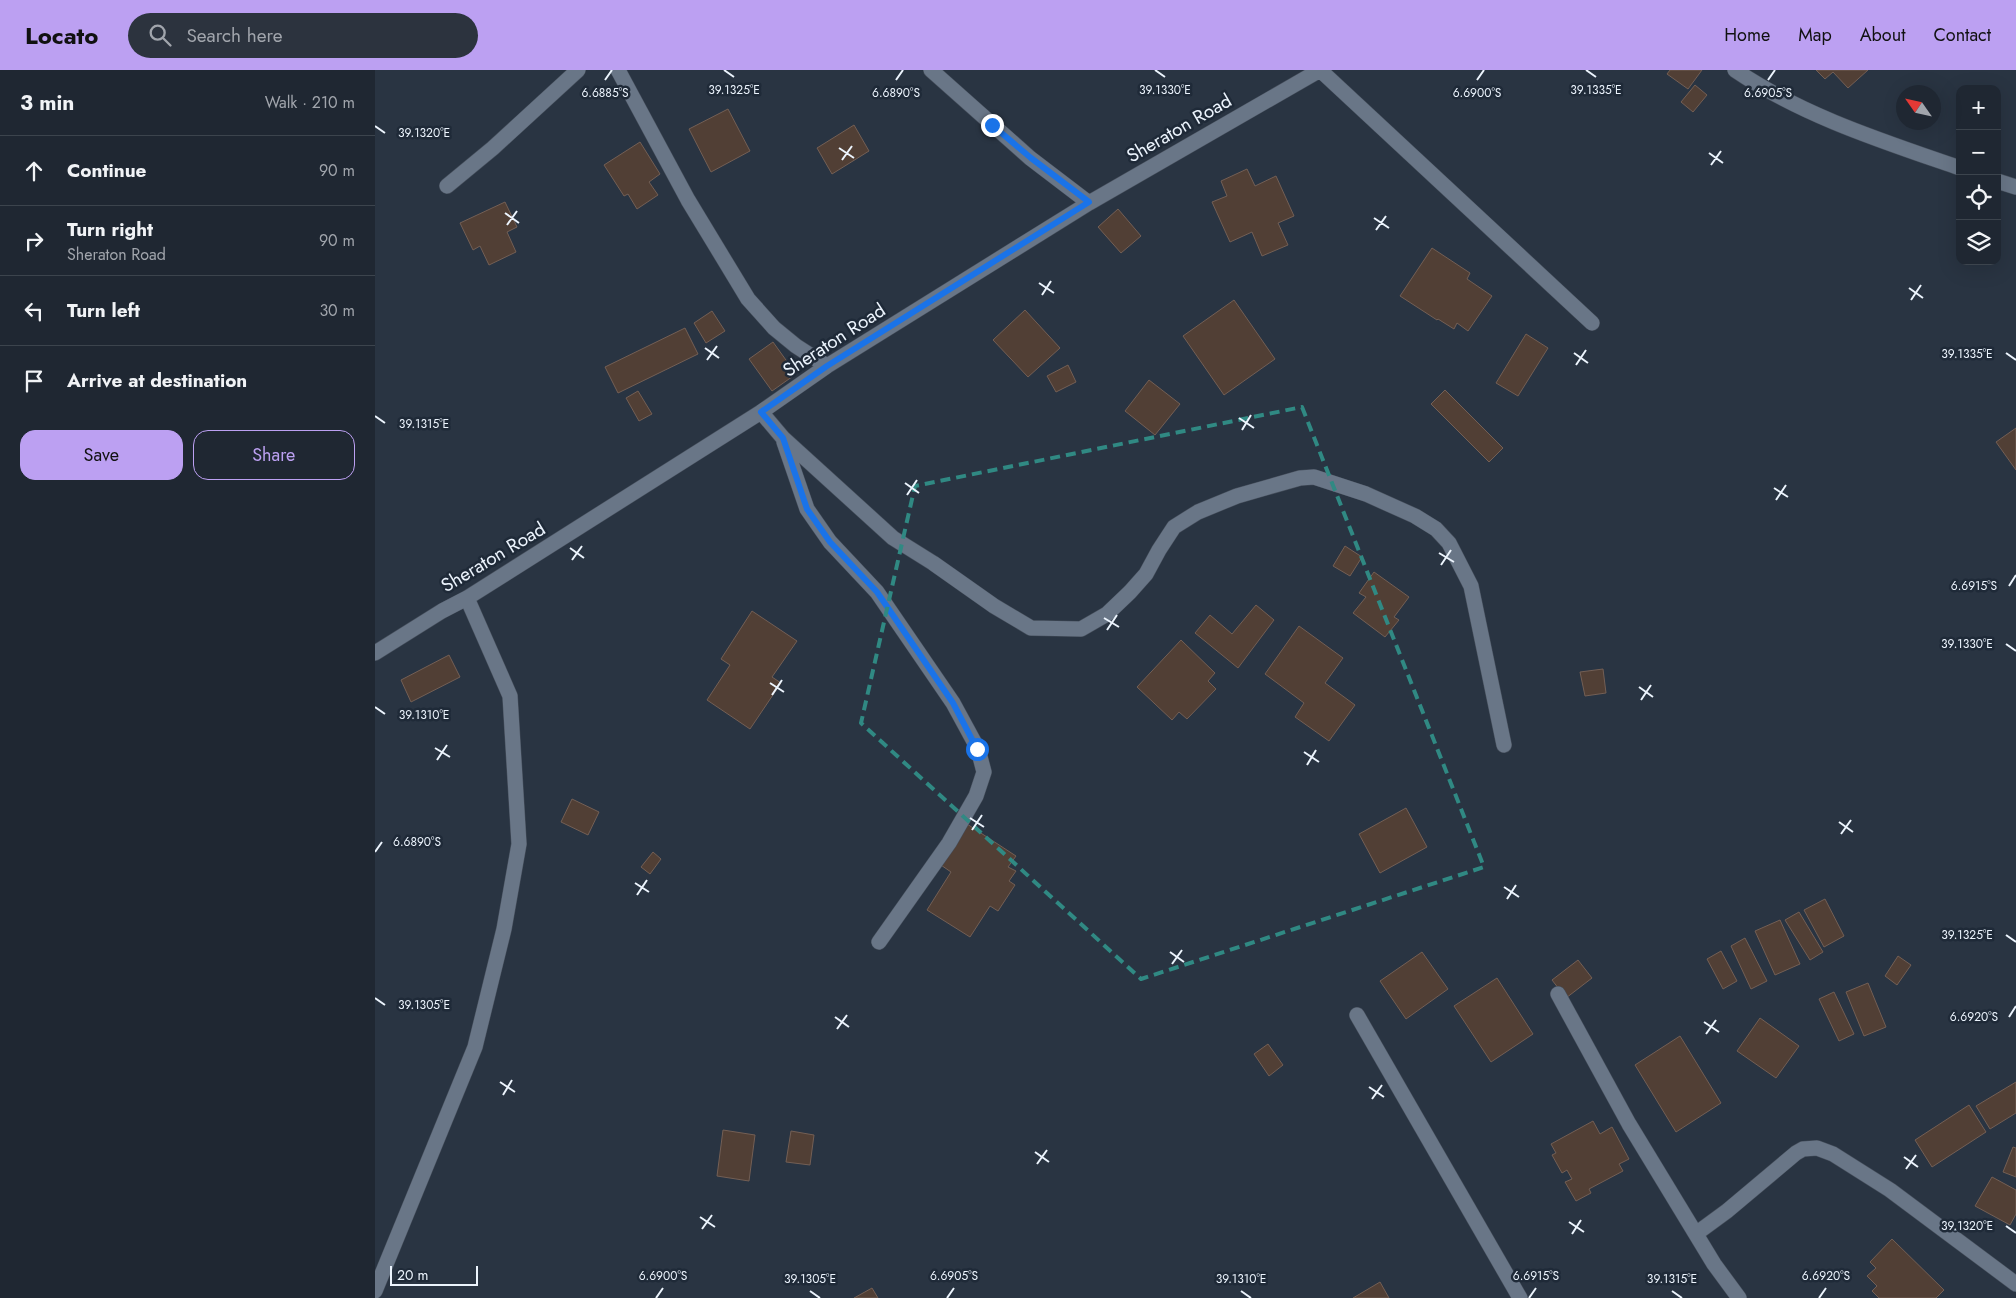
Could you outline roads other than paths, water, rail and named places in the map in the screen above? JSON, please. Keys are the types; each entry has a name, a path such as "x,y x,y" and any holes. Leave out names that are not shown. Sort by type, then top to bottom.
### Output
{"street":[{"path":"447,186 493,148 578,70"},
{"path":"618,70 688,200 748,299 781,334 827,366"},
{"path":"931,70 1031,158 1089,202"},
{"path":"1320,70 1592,323"},
{"name":"Sheraton Road","path":"375,653 442,611 467,598 761,412 827,366 1089,202 1320,70"},
{"path":"1735,70 1756,84 1847,129 1956,167"},
{"path":"2001,182 2016,187"},
{"path":"761,412 783,438 893,538 933,563 994,606 1031,628 1081,629 1107,614 1146,574 1174,527 1198,512 1237,496 1284,482 1314,477 1374,497 1415,516 1436,529 1449,543 1471,586 1504,745"},
{"path":"783,438 807,509 830,542 877,592 943,688 977,749 984,772 976,796 949,843 879,942"},
{"path":"375,1291 475,1047 504,929 519,844 510,696 467,598"},
{"path":"1558,994 1629,1124 1697,1233 1714,1264 1739,1298"},
{"path":"1357,1014 1520,1298"},
{"path":"1697,1233 1727,1211 1796,1153 1809,1148 1817,1148 1833,1154 1889,1190 2016,1284"}]}
